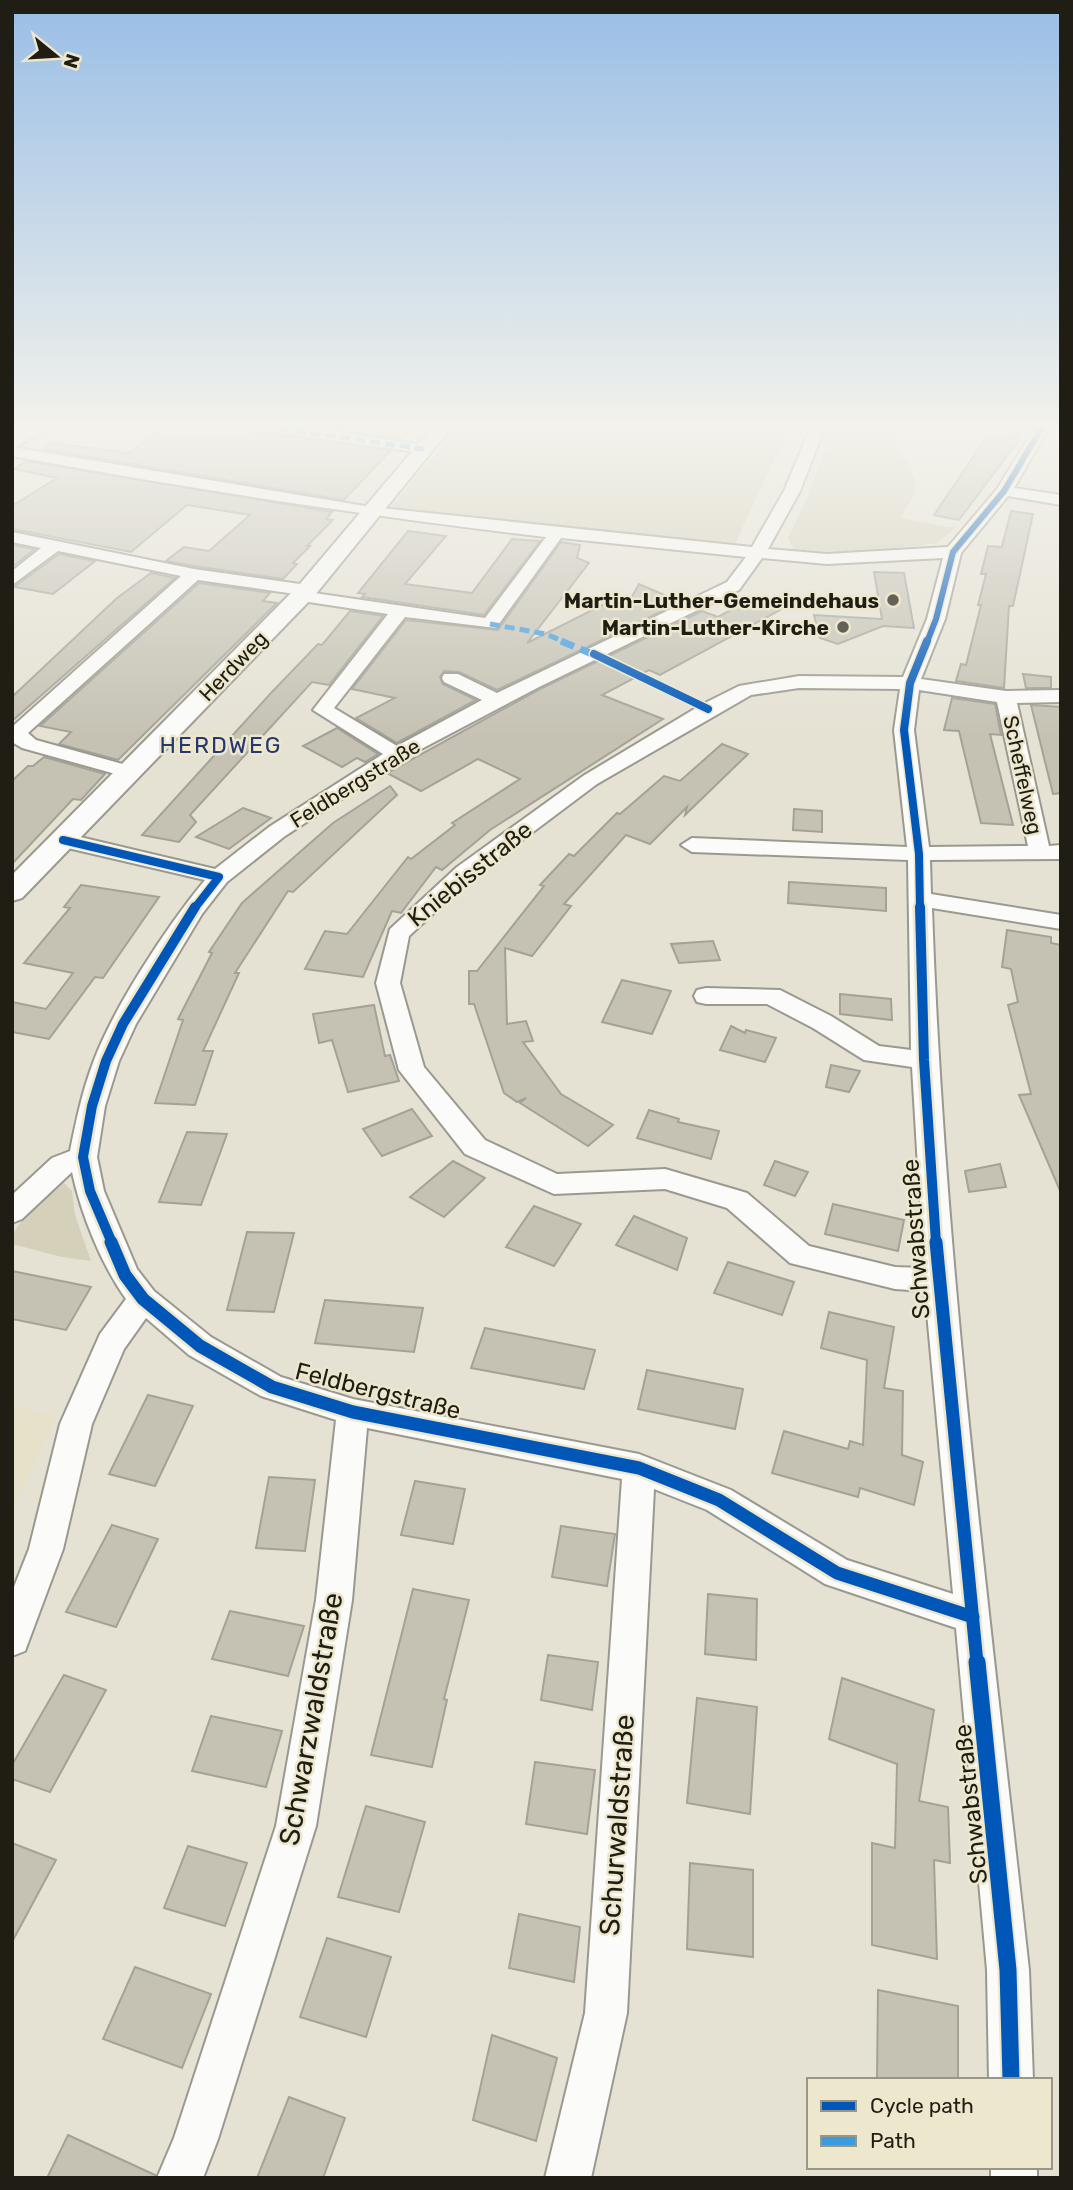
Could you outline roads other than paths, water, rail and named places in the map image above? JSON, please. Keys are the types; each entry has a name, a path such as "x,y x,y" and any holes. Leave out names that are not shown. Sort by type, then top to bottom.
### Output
{"street":[{"name":"Herdweg","path":"16,884 63,840 304,593 355,531"},
{"path":"540,531 758,555 827,559 953,552"},
{"name":"Feldbergstraße","path":"771,531 758,555 733,586 397,754 311,807 219,877 192,911 117,1037 106,1061 92,1106 83,1157 100,1219 125,1275 143,1299 200,1346 272,1387 353,1412 639,1468 719,1500 837,1573 972,1617"},
{"name":"Schwabstraße","path":"970,531 953,552 936,619 910,683 904,730 919,854 924,1060 939,1280 1008,1970 1011,2078"},
{"path":"12,537 194,574 400,611 490,624 556,533"},
{"path":"12,580 54,546"},
{"path":"130,772 29,744 19,738 18,732 194,574"},
{"path":"397,754 323,710 400,611"},
{"path":"451,678 499,701"},
{"name":"Kniebisstraße","path":"939,1280 895,1278 800,1255 737,1200 665,1178 554,1184 475,1147 412,1070 388,983 398,934 465,872 590,780 708,709 746,690 799,682 910,683 1006,698 1061,696"},
{"name":"Scheffelweg","path":"1006,698 1050,853"},
{"path":"63,840 219,877"},
{"path":"692,845 919,854 1050,853"},
{"path":"921,899 1061,922"},
{"path":"706,996 771,996 822,1022 873,1054 924,1060"},
{"path":"12,1212 62,1166 83,1157"},
{"path":"12,1639 46,1549 76,1423 111,1343 143,1299"},
{"name":"Schwarzwaldstraße","path":"180,2178 196,2139 296,1826 334,1600 353,1412"},
{"name":"Schurwaldstraße","path":"568,2178 606,2013 639,1468"}],"place":[{"name":"Martin-Luther-Gemeindehaus","path":"893,600"},
{"name":"Martin-Luther-Kirche","path":"843,627"}],"district":[{"name":"HERDWEG","path":"221,745"}]}
